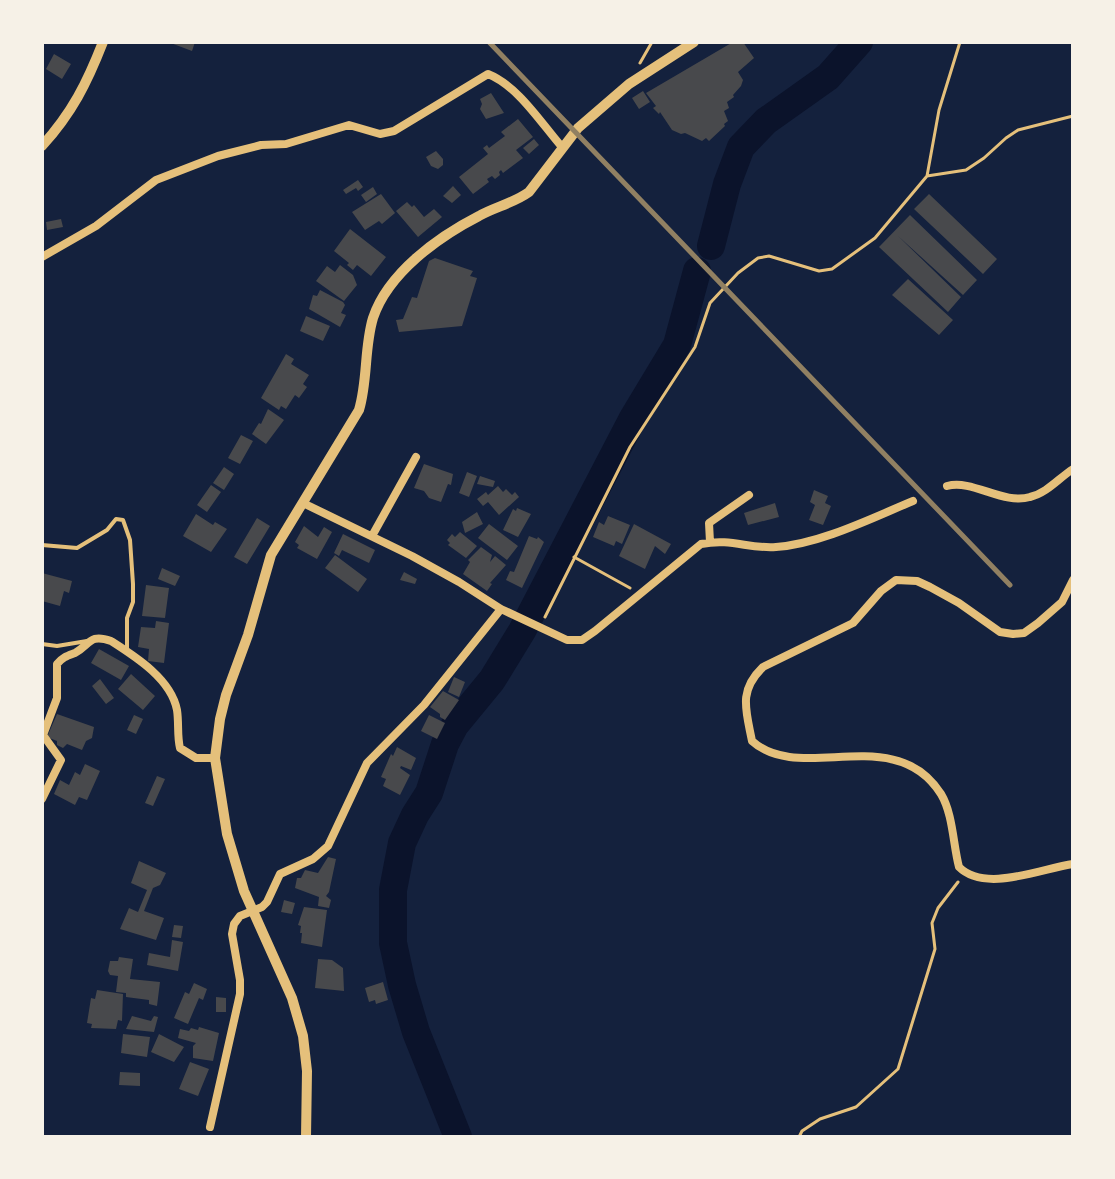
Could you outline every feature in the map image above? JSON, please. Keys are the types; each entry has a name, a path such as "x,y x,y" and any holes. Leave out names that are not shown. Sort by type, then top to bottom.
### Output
{"street":[{"path":"42,146 61,125 85,88 103,42"},
{"path":"306,1137 307,1071 303,1036 292,998 244,891 227,834 215,758 226,695 248,635 271,555 359,410 374,316 396,280 415,259 475,218 529,192 578,128 629,84 694,42"},
{"path":"42,257 96,226 156,180 218,156 261,145 286,144 338,127 349,125 380,134 394,131 488,74 523,102 562,147"},
{"path":"372,536 416,457"},
{"path":"947,486 956,484 1004,496 1029,498 1073,469"},
{"path":"710,542 709,523 749,495"},
{"path":"303,503 459,582 539,628 567,640 582,640 701,544 722,540 776,547 836,532 913,501"},
{"path":"1073,580 1062,602 1024,633 1013,634 1000,632 930,587 917,581 896,580 881,591 853,623 763,667 751,678 746,690 752,741 763,751 779,756 877,756 906,764 926,776 942,795 959,867 965,873 994,880 1073,864"},
{"path":"210,1127 240,994 232,934 240,916 267,902 280,874 313,859 328,846 367,763 424,705 505,611"},
{"path":"42,799 61,760 43,735 57,698 57,664 65,656 79,651 87,641 103,638 111,641 160,678 173,697 180,748 196,758 215,758"}],"lane":[{"path":"42,545 77,548 107,530 116,519 123,520 130,540 133,584 133,602 127,618 127,652"},
{"path":"42,644 57,646 87,641"}],"path":[{"path":"539,628 630,447 695,347 704,315 720,291 758,258 769,256 819,271 832,269 875,238 927,176 939,110 960,42"},
{"path":"927,176 966,170 1018,130 1073,116"},
{"path":"574,557 641,593"},
{"path":"799,1137 802,1131 820,1119 856,1107 898,1069 935,949 932,923 938,908 965,873"}],"building":[{"path":"168,42 195,42 192,51"},
{"path":"733,42 743,42 754,58 738,72 743,80 734,97 727,102 729,108 724,111 728,121 725,126 709,141 672,130 660,112 653,108 656,106 646,93"},
{"path":"54,54 71,64 62,79 46,69"},
{"path":"643,91 650,102 639,109 632,98"},
{"path":"491,93 504,113 486,119 480,109 480,99"},
{"path":"518,119 533,137 516,150 523,158 503,173 501,170 495,179 492,176 487,179 489,182 473,194 459,177 488,154 483,148 487,145 489,148 505,136 501,132"},
{"path":"534,139 539,145 529,154 523,148"},
{"path":"436,151 443,159 443,165 438,169 431,166 426,157"},
{"path":"358,180 363,187 346,194 343,190"},
{"path":"453,186 461,195 452,203 443,196"},
{"path":"373,187 377,194 366,202 361,195"},
{"path":"381,194 395,213 382,224 379,221 365,230 352,212"},
{"path":"929,194 997,259 983,274 914,209"},
{"path":"407,202 424,217 434,209 442,217 418,237 396,211"},
{"path":"910,215 977,280 963,295 898,236 961,297 948,312 879,247"},
{"path":"61,219 63,227 47,230 46,222"},
{"path":"350,229 386,257 371,276 357,265 353,270 334,251"},
{"path":"435,258 473,271 470,276 477,278 462,326 399,332 396,320 403,319 412,297 417,298 429,261"},
{"path":"340,265 353,275 357,285 344,301 316,281 327,266 335,272"},
{"path":"908,279 953,320 939,335 892,295"},
{"path":"320,290 345,305 341,313 346,315 340,327 309,309 313,295 317,296"},
{"path":"306,316 330,326 323,341 300,331"},
{"path":"286,354 294,359 291,364 309,375 303,384 307,387 299,398 295,395 286,409 281,406 279,410 261,398"},
{"path":"268,409 284,420 266,444 252,434"},
{"path":"241,435 253,441 240,464 228,458"},
{"path":"424,464 453,474 451,485 448,484 441,502 414,488"},
{"path":"224,467 234,474 224,490 213,483"},
{"path":"467,472 477,476 469,497 459,493"},
{"path":"480,476 495,481 493,487 477,484"},
{"path":"211,485 221,492 207,512 197,505"},
{"path":"498,486 503,492 506,489 519,497 499,515 488,502 483,506 477,499"},
{"path":"814,490 828,496 825,503 831,506 823,525 809,520 815,505 810,502"},
{"path":"775,503 779,517 748,525 744,513"},
{"path":"517,508 531,514 518,537 503,530 513,509 516,511"},
{"path":"477,512 483,524 465,533 462,522"},
{"path":"196,514 213,525 215,522 227,529 211,552 183,536"},
{"path":"608,516 630,525 622,544 616,541 614,546 593,537 599,522 604,525"},
{"path":"257,518 270,526 247,564 234,557"},
{"path":"489,524 518,546 507,560 478,538"},
{"path":"634,524 671,544 665,554 655,546 645,569 619,556"},
{"path":"304,526 318,537 324,527 332,532 317,559 297,548 299,545 295,542"},
{"path":"460,532 477,546 466,558 448,545 447,540 452,534 455,537"},
{"path":"343,534 375,550 369,563 342,550 339,556 334,553"},
{"path":"529,536 538,537 544,542 522,588 506,580 510,571 514,572"},
{"path":"481,547 492,555 490,562 495,556 506,565 487,591 463,574 470,562 468,560"},
{"path":"335,555 367,579 358,592 325,568"},
{"path":"162,568 180,576 175,586 158,579"},
{"path":"404,572 417,579 415,584 400,580"},
{"path":"42,573 72,581 69,593 64,591 60,606 42,601"},
{"path":"146,585 169,588 165,618 142,616"},
{"path":"156,621 169,623 164,663 148,661 149,649 138,647 141,627 155,628"},
{"path":"99,649 129,666 121,680 91,663"},
{"path":"131,674 155,696 143,710 118,689"},
{"path":"454,677 465,682 459,697 448,692"},
{"path":"100,679 114,698 106,704 92,686"},
{"path":"443,691 459,700 445,720 430,707"},
{"path":"57,714 94,727 92,738 86,741 82,750 67,744 63,748 47,737"},
{"path":"134,715 143,719 136,734 127,730"},
{"path":"429,715 445,723 437,739 421,731"},
{"path":"397,747 416,758 411,770 400,768 410,775 400,795 383,786 386,779 381,777"},
{"path":"85,764 100,771 87,800 79,797 75,805 54,794 60,780 69,785 75,772 80,775"},
{"path":"157,776 165,779 153,806 145,803"},
{"path":"328,857 336,859 326,896 331,900 329,908 318,906 319,897 295,888 297,878 301,878 305,870 318,873"},
{"path":"139,861 166,873 160,885 153,888 144,911 164,918 156,940 120,929 129,908 138,912 147,890 131,883"},
{"path":"284,900 295,903 292,914 281,912"},
{"path":"304,907 327,910 322,947 301,943 301,926 298,925"},
{"path":"174,925 183,926 181,938 172,937"},
{"path":"172,940 183,942 178,971 147,965 149,953 170,957"},
{"path":"119,957 133,959 130,979 160,982 157,1006 149,1004 149,1000 126,997 126,993 116,992 118,976 110,975 108,971 110,961 118,961"},
{"path":"318,959 332,960 343,968 344,991 315,988"},
{"path":"383,982 388,1000 376,1004 375,1000 369,1002 365,988"},
{"path":"194,983 207,989 203,1000 199,998 188,1024 174,1018 185,992 189,994"},
{"path":"97,990 123,994 122,1021 118,1020 116,1029 91,1028 92,1024 87,1023 91,998 95,999"},
{"path":"216,997 226,998 226,1012 216,1012"},
{"path":"132,1016 151,1021 154,1016 158,1017 154,1032 126,1029"},
{"path":"199,1027 219,1033 213,1061 193,1058 196,1043 178,1038 180,1029 189,1031 191,1028 198,1030"},
{"path":"123,1034 150,1037 147,1057 121,1053"},
{"path":"159,1034 184,1047 174,1062 151,1052"},
{"path":"190,1062 209,1069 198,1096 179,1089"},
{"path":"120,1072 140,1073 140,1086 119,1085"}],"waterway":[{"path":"711,246 727,184 741,147 766,121 828,77 859,42"},
{"path":"458,1137 416,1032 393,943 393,890 402,843 429,793 445,744 455,725 492,680 522,631 633,418 677,345 697,271"}],"railway":[{"path":"489,42 1010,585"}]}
